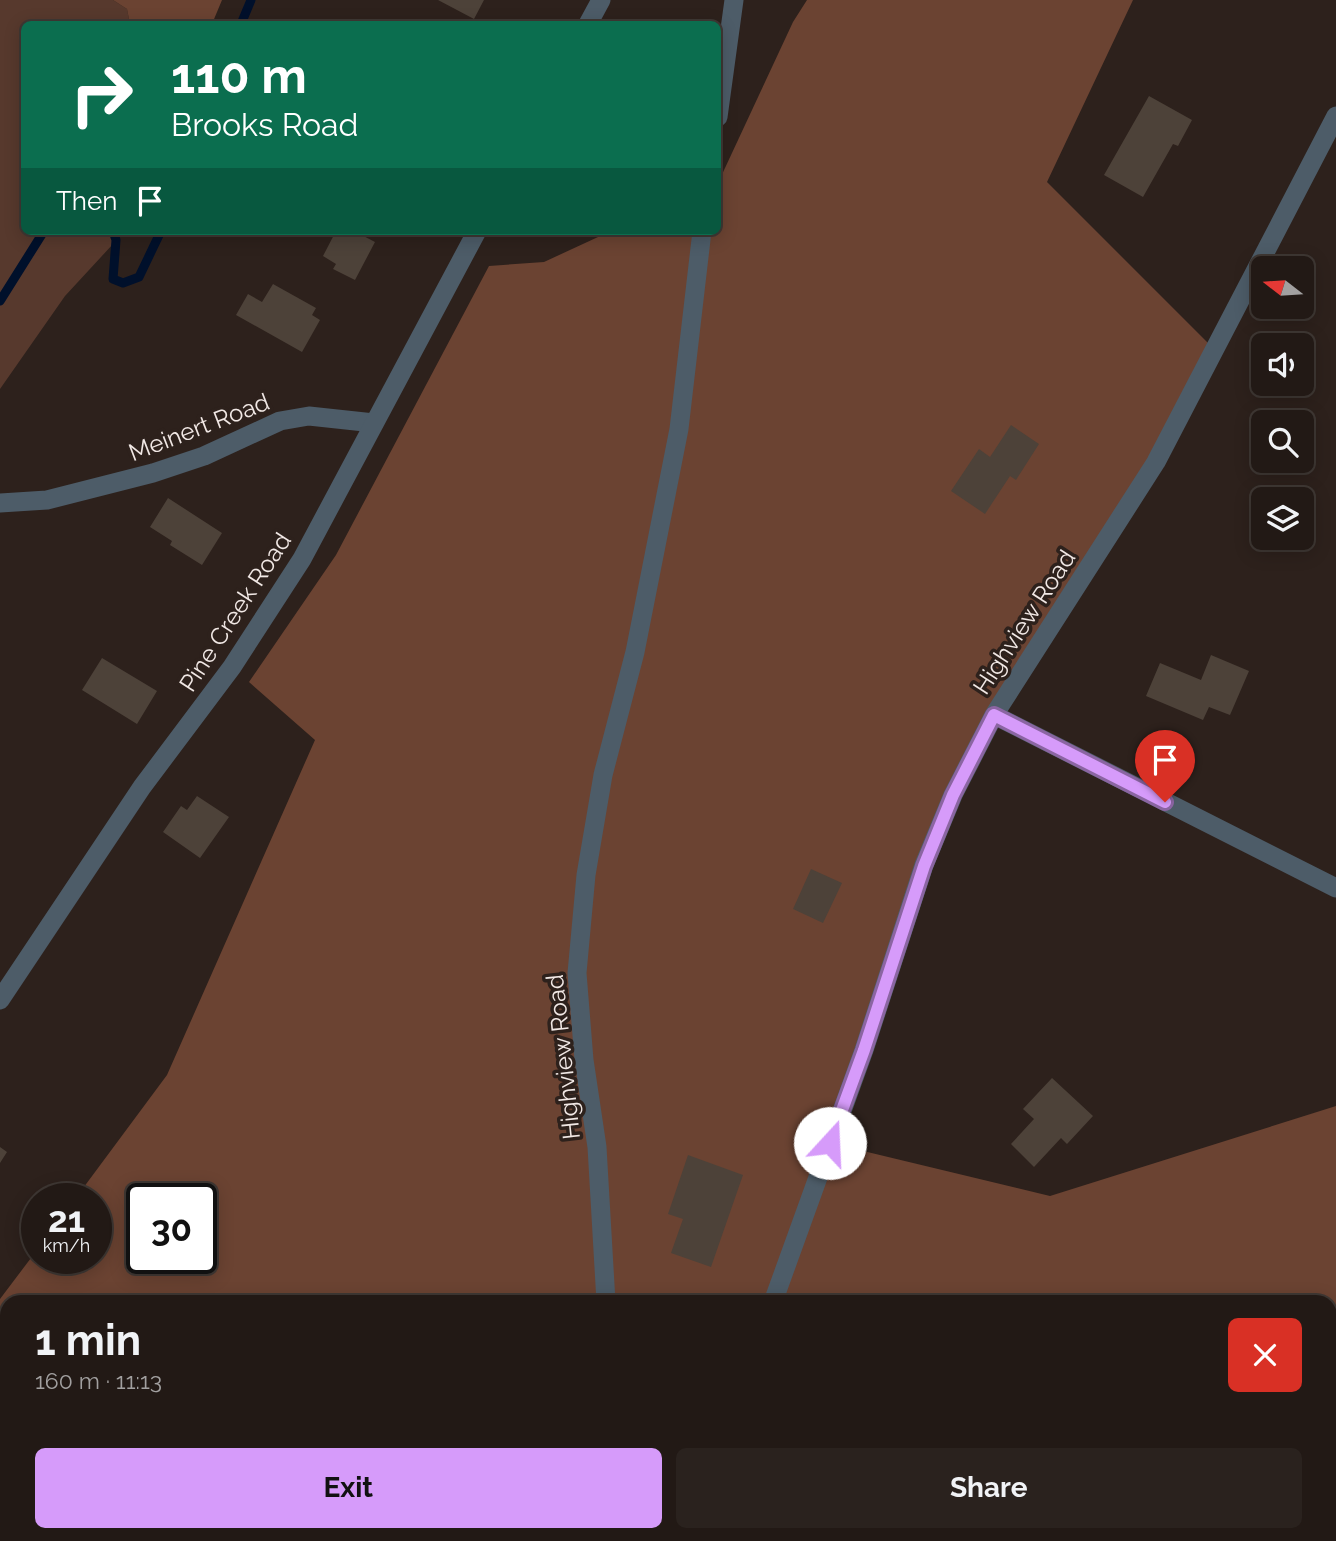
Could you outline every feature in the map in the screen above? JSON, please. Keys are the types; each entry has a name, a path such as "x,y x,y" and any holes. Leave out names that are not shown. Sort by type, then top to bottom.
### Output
{"street":[{"path":"590,21 601,0"},
{"path":"721,95 734,0"},
{"name":"Highview Road","path":"776,1295 864,1050 924,866 953,795 994,715 1156,463 1336,116"},
{"name":"Pine Creek Road","path":"0,1000 142,787 232,667 302,559 475,235"},
{"name":"Highview Road","path":"606,1295 597,1147 584,1060 578,961 586,875 603,775 638,639 679,429 702,235"},
{"name":"Meinert Road","path":"0,503 47,500 141,477 204,456 279,421 309,416 374,423"},
{"path":"994,715 1336,888"}],"shaded area":[{"path":"0,0 113,0 127,9 129,21 21,21 21,235 121,235 65,296 0,389"},
{"path":"113,0 222,0 213,21 129,21 127,9"},
{"path":"807,0 1133,0 1047,182 1215,350 953,795 830,1143 1050,1196 1336,1106 1336,1295 3,1295 21,1271 21,1274 112,1274 112,1183 87,1183 167,1075 315,740 249,682 336,555 489,266 544,262 602,235 721,235 721,177 793,22"}],"building":[{"path":"438,0 484,0 474,19"},
{"path":"1149,96 1192,120 1178,146 1173,144 1143,197 1104,175"},
{"path":"334,235 362,235 375,242 355,280 333,269 336,264 323,256"},
{"path":"273,284 316,308 312,315 320,320 302,352 236,315 248,294 262,302"},
{"path":"1011,425 1039,444 1016,480 1010,476 985,514 951,491 979,449 990,457"},
{"path":"168,498 222,533 202,565 170,545 172,541 150,527"},
{"path":"1211,655 1249,671 1230,715 1209,707 1203,720 1146,696 1160,663 1201,680"},
{"path":"102,658 157,691 137,724 82,690"},
{"path":"197,796 229,817 200,858 163,832 181,806 187,810"},
{"path":"811,869 842,883 823,923 793,909"},
{"path":"1052,1078 1093,1116 1067,1144 1061,1138 1034,1167 1011,1144 1034,1119 1023,1109"},
{"path":"0,1147 7,1152 0,1163"},
{"path":"688,1155 743,1175 711,1267 671,1253 683,1219 668,1214"}],"waterway":[{"path":"242,21 251,0"},
{"path":"0,301 41,235"},
{"path":"114,235 113,279 123,283 139,277 159,235"}],"route":[{"path":"830,1143 864,1050 924,866 953,795 994,715 1165,802"}]}
